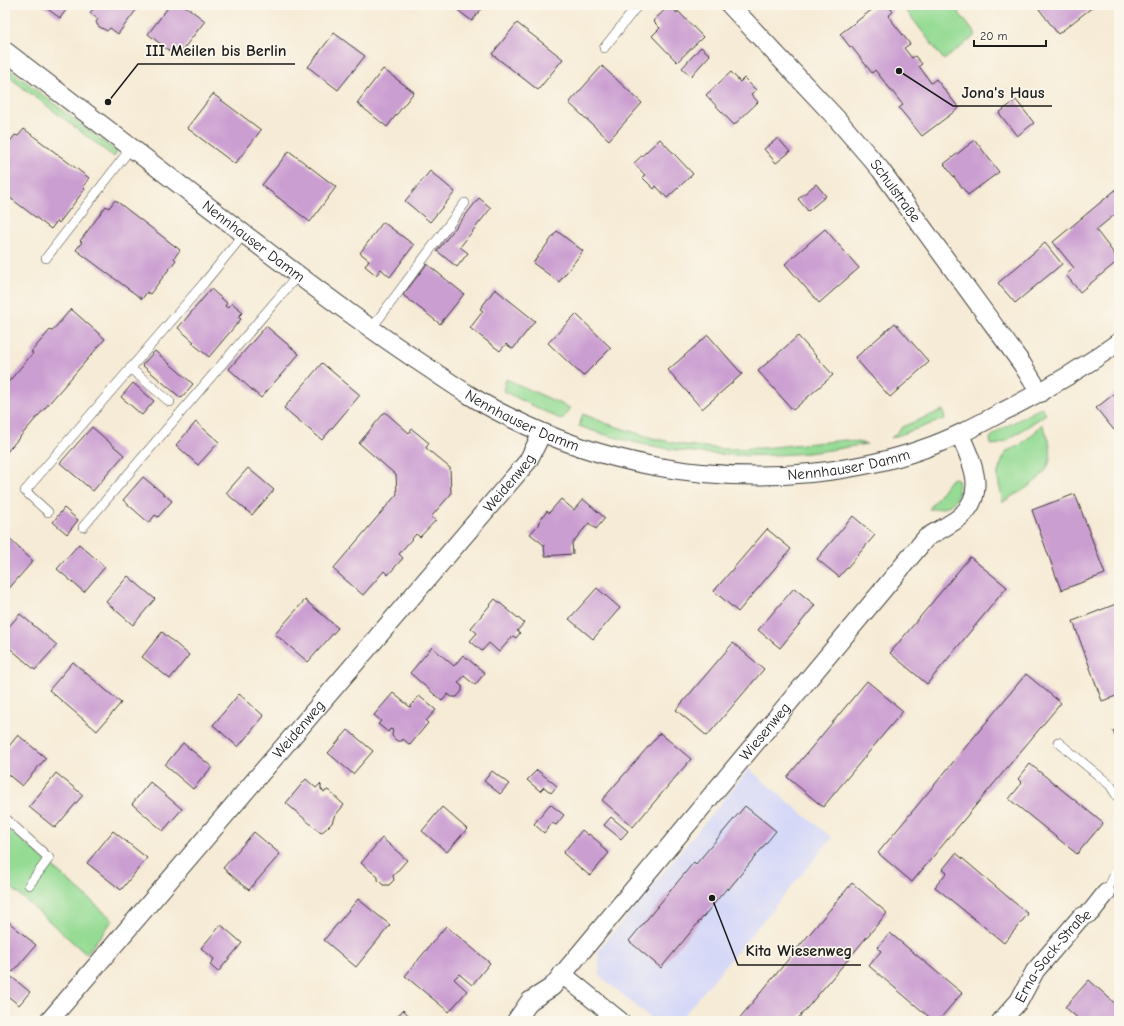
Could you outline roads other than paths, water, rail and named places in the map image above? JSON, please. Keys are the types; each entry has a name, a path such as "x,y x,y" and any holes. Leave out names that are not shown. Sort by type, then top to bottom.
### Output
{"street":[{"name":"Schulstraße","path":"730,5 836,118 880,169 1022,364 1040,392"},
{"name":"Nennhauser Damm","path":"5,51 298,275 371,329 465,392 504,415 542,433 573,445 612,457 650,466 686,472 753,475 792,474 881,462 921,450 960,435 1040,392 1119,342"},
{"name":"Weidenweg","path":"49,1021 528,460 542,433"},
{"name":"Wiesenweg","path":"516,1021 530,1001 552,986 926,538 959,518 966,510 977,485 969,455 960,435"},
{"name":"Erna-Sack-Straße","path":"1001,1021 1019,1001 1035,971 1080,918 1091,912 1106,893"},
{"path":"562,974 620,1021"}],"lane":[{"path":"604,48 638,5"},
{"path":"46,258 131,148"},
{"path":"371,329 465,203"},
{"path":"48,512 25,491 204,283 244,234"},
{"path":"83,527 298,275"},
{"path":"130,368 170,402"},
{"path":"1058,742 1110,785 1119,799"},
{"path":"5,818 49,858 29,884"},
{"path":"1106,893 1119,865"}],"place":[{"name":"Jona's Haus","path":"899,71"},
{"name":"III Meilen bis Berlin","path":"108,102"},
{"name":"Kita Wiesenweg","path":"712,898"}]}
